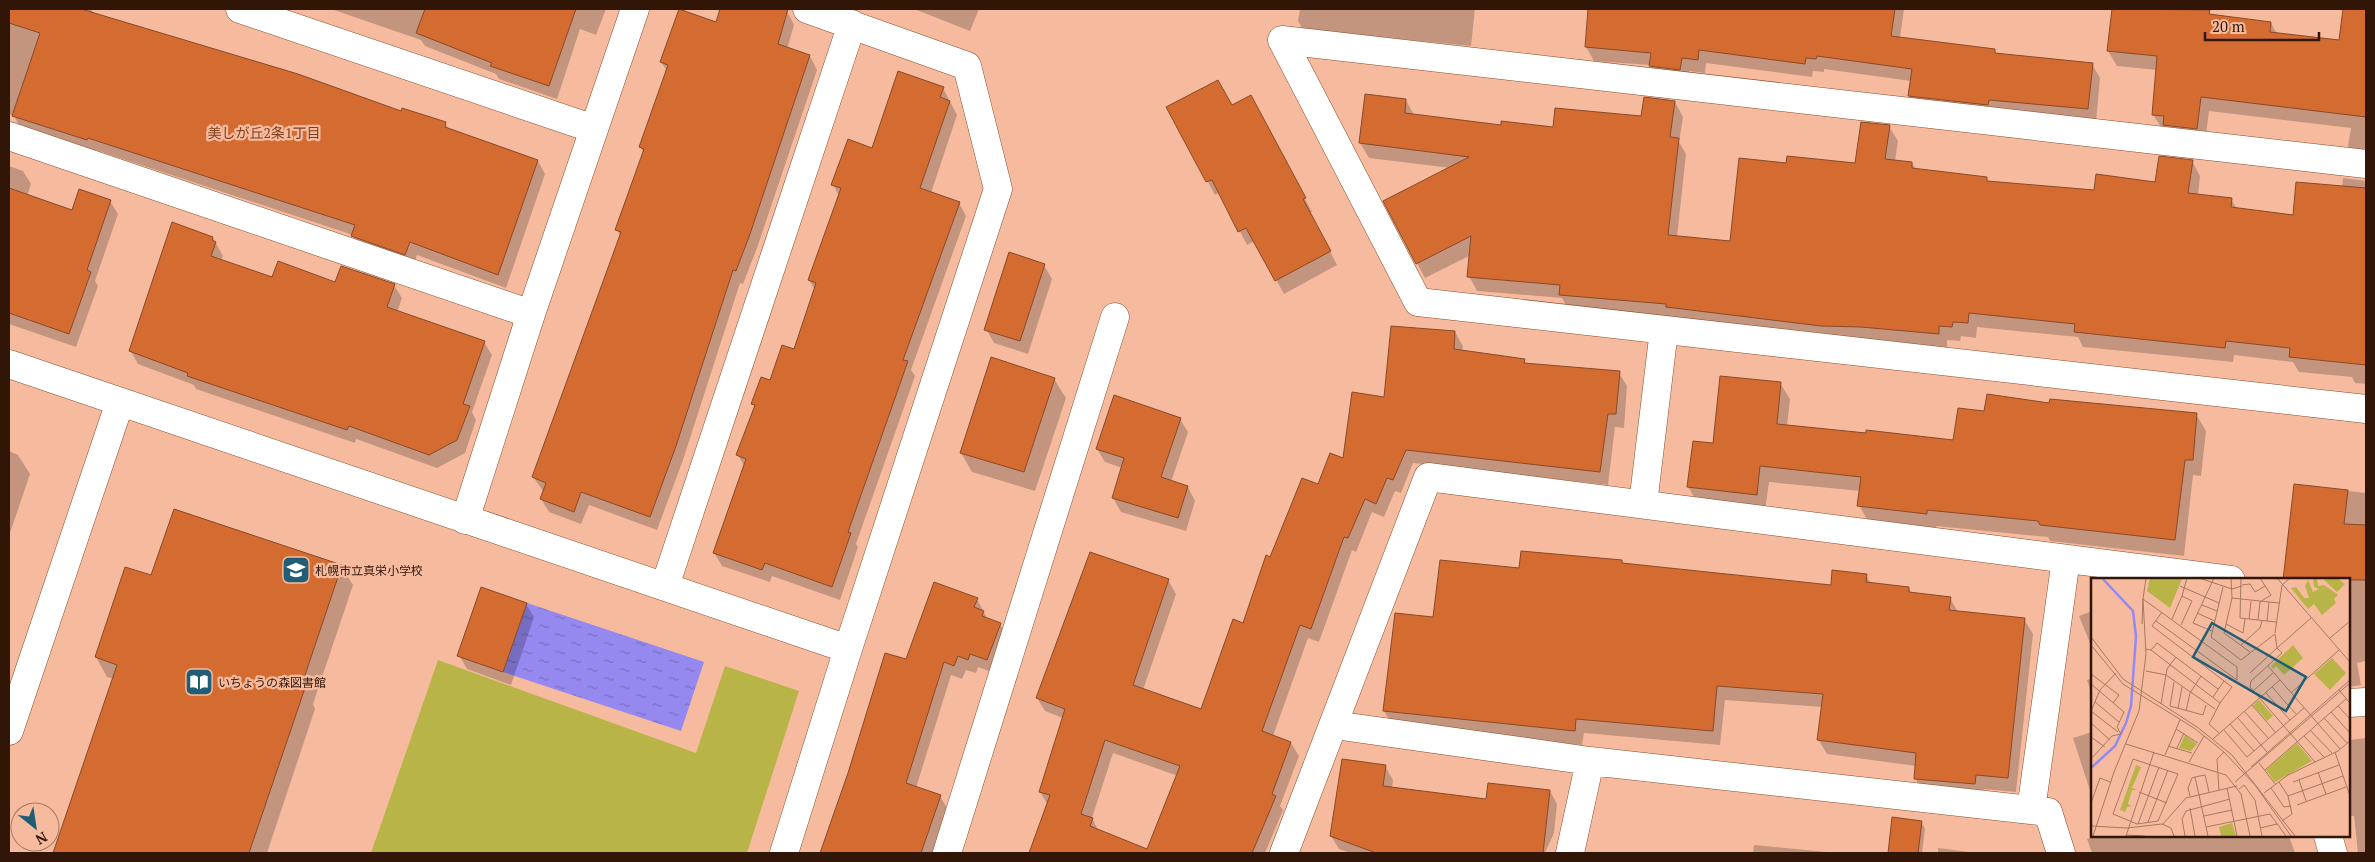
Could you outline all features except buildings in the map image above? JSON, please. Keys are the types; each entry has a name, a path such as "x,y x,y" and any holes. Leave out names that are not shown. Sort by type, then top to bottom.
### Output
{"street":[{"path":"240,9 594,129"},
{"path":"465,520 531,314 635,9"},
{"path":"784,853 848,649 998,189 966,66 807,9"},
{"path":"665,586 852,24"},
{"path":"2366,164 1282,40 1418,302 2366,409"},
{"path":"9,136 531,314"},
{"path":"947,853 1115,317"},
{"path":"1643,504 1664,330"},
{"path":"9,364 848,649"},
{"path":"9,731 120,402"},
{"path":"1284,853 1428,477 2216,578"},
{"path":"2031,810 2066,559"},
{"path":"2350,703 2366,702"},
{"path":"1334,725 1590,761 2048,812 2061,853"},
{"path":"1570,853 1590,761"},
{"path":"2328,837 2333,853"}],"shaded area":[{"path":"438,660 696,753 725,666 799,691 747,853 371,853"}],"water":[{"path":"527,603 704,662 681,731 503,672"}],"place":[{"name":"札幌市立真栄小学校","path":"296,570"},
{"name":"いちょうの森図書館","path":"199,682"}],"district":[{"name":"美しが丘2条1丁目","path":"264,132"}]}
